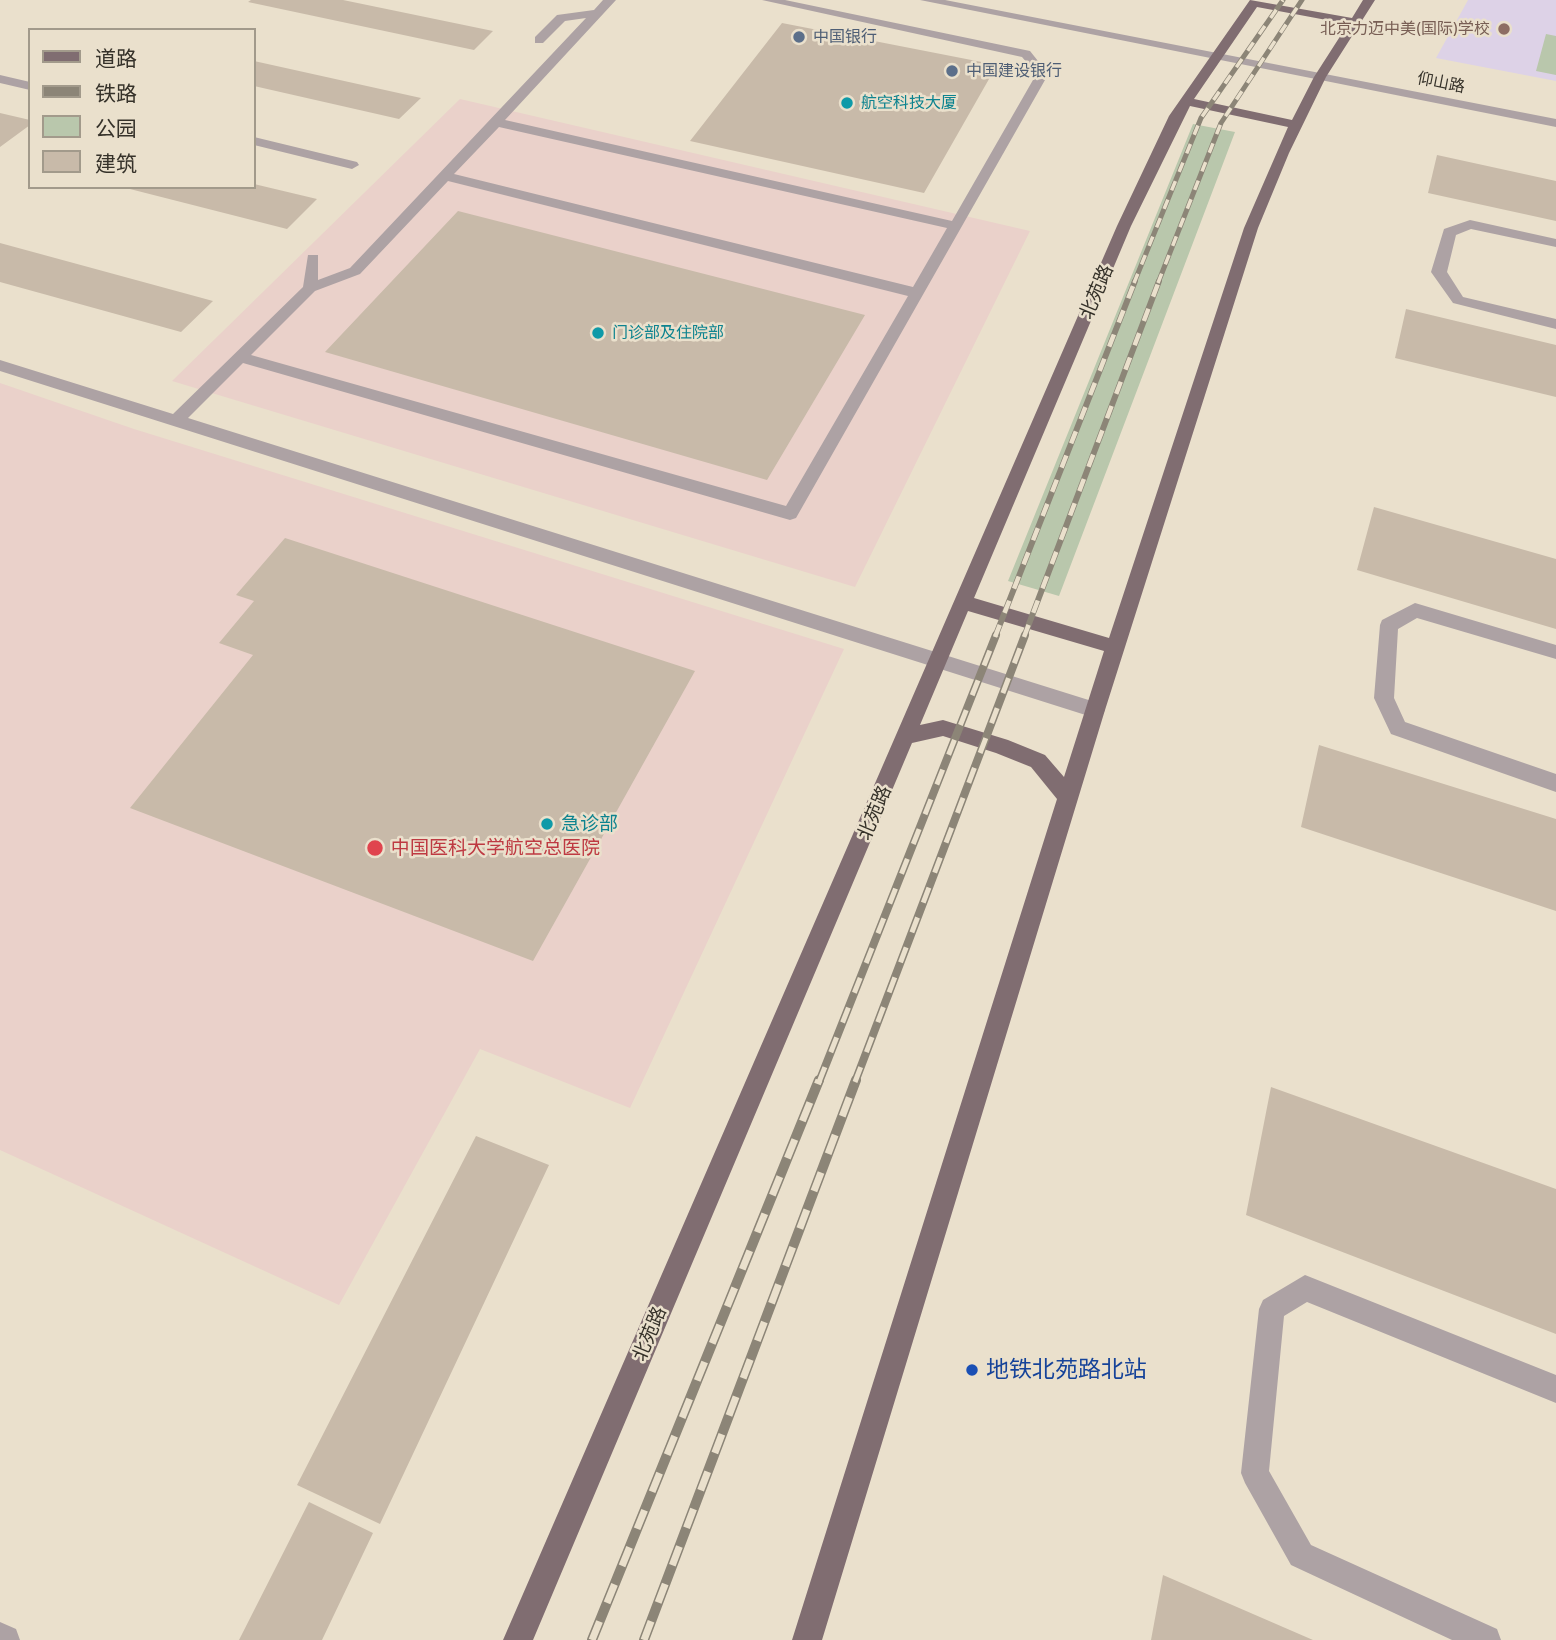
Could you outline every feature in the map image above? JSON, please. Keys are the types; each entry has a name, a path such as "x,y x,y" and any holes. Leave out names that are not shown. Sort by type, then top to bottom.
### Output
{"main road":[{"path":"807,1640 1095,710 1251,228 1320,77 1369,0"},
{"name":"北苑路","path":"518,1640 965,603 1124,226 1185,101 1255,2"},
{"path":"1255,2 1356,22"},
{"path":"1185,101 1296,125"},
{"path":"965,603 1115,648"},
{"path":"908,736 943,728 1001,746 1038,761 1068,797"}],"street":[{"path":"175,421 310,288 355,271 611,0"},
{"path":"240,357 790,514 1039,80 1040,71 1026,54 1014,50 768,0"},
{"name":"仰山路","path":"926,0 1556,123"},
{"path":"539,40 561,18 598,13"},
{"path":"0,79 28,86"},
{"path":"496,122 956,226"},
{"path":"256,141 352,165"},
{"path":"444,176 917,293"},
{"path":"1556,243 1470,224 1449,232 1439,272 1458,300 1556,324"},
{"path":"310,288 313,258"},
{"path":"0,365 1095,710"},
{"path":"1556,652 1415,610 1389,625 1384,698 1398,728 1556,783"},
{"path":"1486,1640 1301,1555 1255,1473 1272,1309 1306,1288 1556,1389"},
{"path":"0,1637 5,1640"}],"shaded area":[{"name":"北京力迈中美(国际)学校","path":"1468,0 1556,0 1556,81 1436,58"},
{"path":"460,99 1030,231 855,587 172,381"},
{"name":"中国医科大学航空总医院","path":"0,383 134,429 844,649 630,1108 480,1049 339,1305 0,1150"}],"green space":[{"path":"1546,34 1556,36 1556,75 1536,71"},
{"path":"1193,124 1235,132 1059,596 1008,581"}],"building":[{"path":"343,0 493,31 474,50 248,2"},
{"name":"航空科技大厦","path":"782,23 997,65 924,193 690,141"},
{"path":"256,61 421,98 399,119 256,86"},
{"path":"0,113 28,120 28,126 0,147"},
{"path":"1437,155 1556,181 1556,221 1428,193"},
{"path":"256,184 317,199 287,229 130,189 256,189"},
{"name":"门诊部及住院部","path":"458,211 865,315 767,480 325,352"},
{"path":"0,243 213,301 181,332 0,282"},
{"path":"1406,309 1556,345 1556,397 1395,358"},
{"path":"1374,507 1556,559 1556,629 1357,570"},
{"path":"285,538 695,671 533,961 130,808 253,655 219,643 254,601 236,595"},
{"path":"1319,745 1556,819 1556,911 1301,827"},
{"path":"1271,1087 1556,1189 1556,1334 1246,1215"},
{"path":"476,1136 549,1165 380,1524 297,1485"},
{"path":"309,1502 373,1533 322,1640 239,1640"},
{"path":"1163,1575 1313,1640 1151,1640"}],"railway":[{"path":"1134,283 1201,118 1283,0"},
{"path":"1158,283 1221,123 1302,0"},
{"path":"995,637 1135,281"},
{"path":"1024,637 1159,281"},
{"path":"819,1082 996,635"},
{"path":"855,1082 1025,635"},
{"path":"592,1640 819,1080"},
{"path":"644,1640 856,1080"}],"place":[{"name":"北京力迈中美(国际)学校","path":"1504,29"},
{"name":"中国银行","path":"799,37"},
{"name":"中国建设银行","path":"952,71"},
{"name":"航空科技大厦","path":"847,103"},
{"name":"门诊部及住院部","path":"598,333"},
{"name":"急诊部","path":"547,824"},
{"name":"中国医科大学航空总医院","path":"375,848"},
{"name":"地铁北苑路北站","path":"972,1370"}]}
